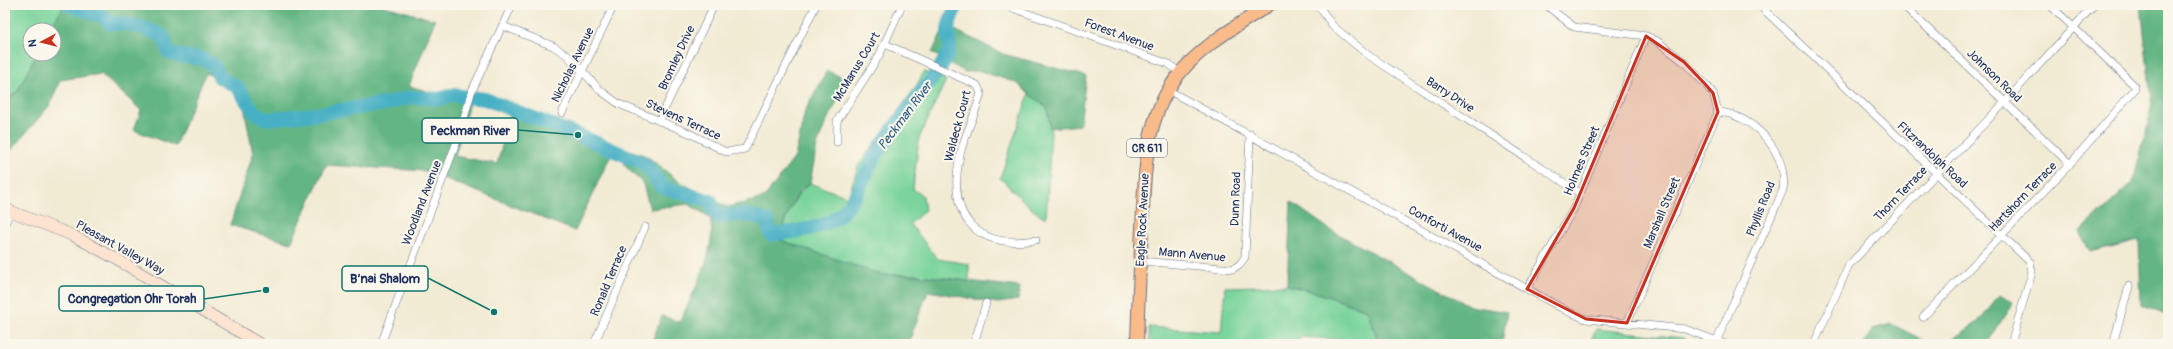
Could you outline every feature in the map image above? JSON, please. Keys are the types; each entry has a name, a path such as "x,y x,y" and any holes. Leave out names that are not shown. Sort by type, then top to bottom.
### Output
{"main road":[{"name":"Eagle Rock Avenue","path":"1137,344 1148,143 1154,118 1168,90 1180,73 1216,39 1269,5"},
{"name":"Pleasant Valley Way","path":"8,210 72,235 118,260 254,343"}],"street":[{"name":"Woodland Avenue","path":"380,344 460,134 470,96 512,5"},
{"name":"Nicholas Avenue","path":"562,113 614,5"},
{"name":"Bromley Drive","path":"659,121 714,5"},
{"name":"Stevens Terrace","path":"503,26 553,46 567,55 602,90 620,104 726,152 745,149 816,5"},
{"name":"McManus Court","path":"837,142 837,121 885,44 902,5"},
{"name":"Forest Avenue","path":"1004,5 1169,64 1180,73"},
{"name":"Barry Drive","path":"1318,5 1333,26 1368,55 1580,193"},
{"path":"1546,5 1574,27 1646,36 1657,41 1684,62 1713,93 1718,112"},
{"name":"Fitzrandolph Road","path":"1759,5 2030,262 2032,267 2011,344"},
{"name":"Johnson Road","path":"1904,5 2070,164"},
{"path":"2050,5 2073,27"},
{"name":"Thorn Terrace","path":"1814,344 1848,265 2005,102 2094,5"},
{"name":"Hartshorn Terrace","path":"1923,317 2070,164 2135,89 2135,86 2073,27"},
{"name":"Holmes Street","path":"1527,288 1574,208 1646,36"},
{"name":"Waldeck Court","path":"885,44 974,82 980,88 981,93 966,133 958,168 958,201 963,216 982,234 997,240 1016,243 1036,240"},
{"name":"Conforti Avenue","path":"1168,90 1250,134 1567,311 1586,319 1685,329 1725,344"},
{"name":"Marshall Street","path":"1627,323 1718,112"},
{"name":"Phyllis Road","path":"1717,340 1783,190 1785,180 1776,153 1752,124 1729,112 1718,112"},
{"name":"Dunn Road","path":"1240,264 1244,257 1250,134"},
{"path":"5,224 8,210"},
{"name":"Ronald Terrace","path":"594,344 645,227"},
{"name":"Mann Avenue","path":"1141,261 1233,269 1240,264"},
{"path":"2113,344 2129,286"},
{"path":"974,344 986,303"}],"highlighted area":[{"path":"1646,36 1684,62 1706,85 1713,93 1718,112 1627,323 1586,319 1527,289 1574,208"}],"green space":[{"path":"5,5 64,5 54,22 22,22 22,62 33,62 17,92 5,100"},
{"path":"64,5 381,5 435,20 409,86 469,103 455,156 497,164 512,109 614,148 575,231 426,171 326,165 291,243 230,225 253,154 241,91 206,73 175,146 134,130 141,110 101,74 60,80 50,105 5,157 5,100 17,92 33,62 62,62 62,22 54,22"},
{"path":"2141,5 2168,5 2168,316 2141,305 2139,240 2090,252 2080,232 2133,182 2152,108"},
{"path":"945,25 1003,54 1086,76 1080,125 1050,128 1047,107 1017,83 980,71 965,72 932,53"},
{"path":"827,71 849,80 827,120 817,145 810,183 800,190 785,219 780,240 882,275 917,275 1020,287 1018,300 998,303 928,291 908,344 651,344 662,316 680,322 703,271 711,244 712,230 710,217 688,204 650,209 643,184 625,166 621,147 647,156 678,181 727,207 764,198 795,157 805,111"},
{"path":"924,72 946,80 919,138 913,189 923,196 925,210 910,224 938,259 969,264 969,281 917,275 882,275 780,240 790,209 798,195 810,183 848,197 858,166 915,88"},
{"path":"1029,94 1047,107 1051,134 1046,218 1034,211 1000,178"},
{"path":"1291,202 1329,229 1470,306 1507,312 1502,344 1430,344 1377,338 1367,310 1315,292 1287,285"},
{"path":"1287,285 1315,292 1367,310 1377,338 1369,341 1300,337 1299,344 1149,344 1149,327 1221,332 1225,287"},
{"path":"1999,295 2013,302 1987,344 1945,344 1978,322"},
{"path":"1891,324 1931,344 1864,344 1873,329"},
{"path":"1596,329 1682,338 1697,344 1589,344"}],"waterway":[{"name":"Peckman River","path":"69,5 104,17 111,24 131,25 152,31 164,37 168,52 183,57 198,58 211,63 216,69 219,77 237,87 254,112 266,119 309,115 389,103 410,97 439,99 453,95 485,99 578,135 645,164 662,187 711,201 714,211 720,217 744,215 767,221 771,235 819,226 833,220 847,207 857,192 882,145 935,75 948,54 950,45 948,30 951,17 957,5"}],"place":[{"name":"Peckman River","path":"578,135"},
{"name":"Congregation Ohr Torah","path":"266,290"},
{"name":"B’nai Shalom","path":"494,312"}]}
